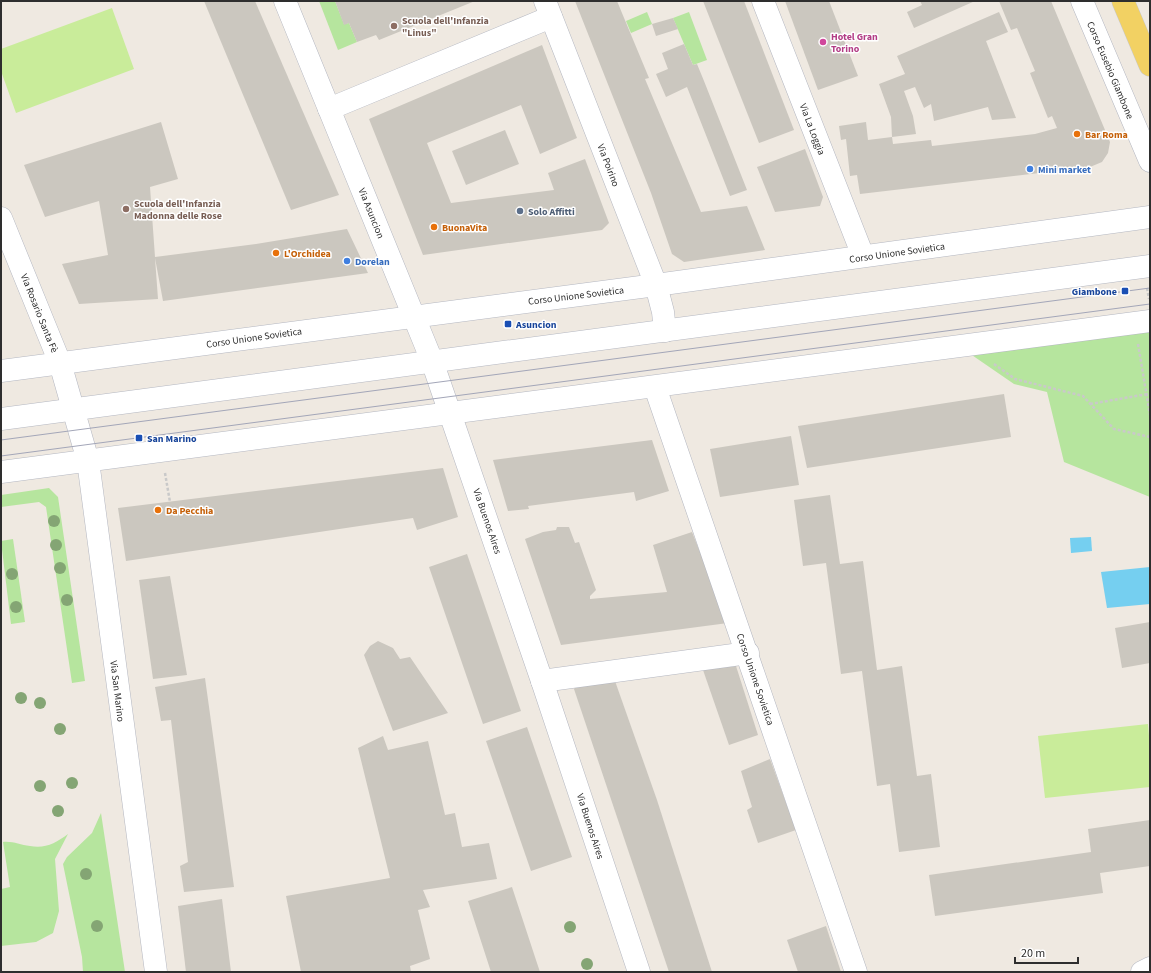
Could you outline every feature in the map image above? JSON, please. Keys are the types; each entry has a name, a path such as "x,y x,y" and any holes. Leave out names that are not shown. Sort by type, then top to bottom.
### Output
{"main road":[{"path":"1123,1 1150,65"}],"street":[{"name":"Via Asuncion","path":"285,1 432,361"},
{"name":"Via La Loggia","path":"763,1 863,256"},
{"name":"Corso Eusebio Giambone","path":"1082,1 1150,161"},
{"path":"329,109 548,9"},
{"name":"Via Poirino","path":"548,9 656,285 663,312 665,331"},
{"name":"Corso Unione Sovietica","path":"1,372 656,285 1150,217"},
{"name":"Via Rosario Santa Fè","path":"1,218 60,363 75,411"},
{"path":"1,419 75,411 432,361 1150,266"},
{"path":"1,472 968,345 1144,330"},
{"name":"Via Buenos Aires","path":"432,361 542,681 639,972"},
{"name":"Corso Unione Sovietica","path":"655,386 856,972"},
{"name":"Via San Marino","path":"75,411 88,461 156,972"},
{"path":"542,681 748,654"},
{"path":"1142,972 1150,968"}],"path":[{"path":"1144,330 1150,415"},
{"path":"968,345 1015,379 1083,396 1114,429 1150,437"},
{"path":"1090,404 1148,394"},
{"path":"162,452 170,502"}],"green space":[{"path":"319,1 335,1 344,24 349,23 357,42 338,50"},
{"path":"112,8 134,69 16,113 1,71 1,49"},
{"path":"647,12 652,24 631,33 626,21"},
{"path":"689,12 707,60 693,65 673,18"},
{"path":"1150,328 1150,497 1064,462 1047,392 1014,384 966,351"},
{"path":"49,488 58,497 85,681 72,683 46,507 39,502 1,507 1,495"},
{"path":"13,539 25,622 11,624 1,541"},
{"path":"1148,724 1150,747 1150,787 1045,798 1038,736"},
{"path":"101,813 125,972 83,972 82,957 63,864 67,857 92,833"},
{"path":"68,834 55,859 59,911 53,933 36,942 1,946 1,889 10,887 3,842 41,847 55,843"}],"water":[{"path":"1091,537 1092,551 1071,553 1070,538"},
{"path":"1150,567 1150,604 1107,608 1101,572"}],"building":[{"path":"204,1 255,1 339,195 291,210"},
{"path":"335,1 475,1 379,40 376,35 357,42 349,23 344,25"},
{"path":"575,1 617,1 649,78 645,79 701,212 747,206 765,250 684,262 672,254 651,193"},
{"path":"703,1 744,1 794,130 759,143"},
{"name":"Hotel Gran Torino","path":"785,1 829,1 858,76 818,90"},
{"path":"920,1 975,1 914,28 907,12 922,5"},
{"path":"999,1 1051,1 1110,142 1108,153 1102,162 1090,167 860,194 857,175 850,176 846,139 841,140 839,126 866,122 868,140 892,137 893,144 931,140 932,146 1035,134 1057,128 1052,116 1048,118 1030,73 1035,71 1017,28 1011,30"},
{"path":"999,12 1008,32 986,41 1016,118 992,120 988,107 934,121 931,104 924,108 915,87 904,91 913,116 916,134 892,137 891,117 879,84 905,74 897,56"},
{"path":"673,18 678,29 656,36 652,24"},
{"path":"684,44 693,65 697,64 747,190 730,196 687,87 666,97 656,74 668,69 662,53"},
{"path":"542,45 577,138 540,154 521,105 427,143 451,203 554,190 548,173 585,159 609,223 602,230 423,255 369,119"},
{"name":"Scuola dell'Infanzia Madonna delle Rose","path":"161,122 178,179 150,187 155,257 256,244 347,229 368,273 163,301 155,258 158,299 79,304 62,264 108,255 99,201 45,217 24,165"},
{"path":"505,130 519,164 466,185 452,151"},
{"path":"805,149 823,197 820,206 775,212 757,167"},
{"path":"1004,394 1011,437 807,468 798,426"},
{"path":"791,436 799,485 720,497 710,449"},
{"path":"652,440 669,491 636,501 634,492 528,506 529,509 508,511 493,460"},
{"path":"443,468 458,517 417,530 413,518 126,561 118,508"},
{"path":"830,495 840,564 863,561 877,670 902,666 917,776 931,774 940,847 899,852 890,784 877,786 862,671 841,674 826,563 803,566 794,500"},
{"path":"557,527 569,527 575,543 579,542 596,590 590,596 590,599 667,592 653,545 692,532 728,623 561,645 525,539 543,532 556,530"},
{"path":"467,554 521,711 483,724 429,567"},
{"path":"170,576 187,675 153,679 139,580"},
{"path":"1150,622 1150,663 1122,668 1115,628"},
{"path":"378,641 393,648 400,659 410,657 448,713 393,731 364,655 370,646"},
{"path":"736,666 758,735 729,745 703,670"},
{"path":"205,678 234,887 184,892 180,866 188,862 171,720 161,721 155,687"},
{"path":"615,681 657,800 712,972 669,972 574,689 578,684"},
{"path":"527,727 572,857 531,871 486,741"},
{"path":"383,736 388,750 428,741 445,815 455,813 462,847 489,843 497,879 423,890 430,907 418,910 430,959 410,966 411,972 301,972 286,896 390,878 358,748"},
{"path":"770,759 796,830 758,843 747,810 752,807 741,771"},
{"path":"1150,820 1150,866 1100,873 1103,893 935,916 929,875 1091,852 1088,829"},
{"path":"512,887 540,972 491,972 468,901"},
{"path":"222,899 231,972 186,972 178,906"},
{"path":"826,926 841,972 798,972 787,940"}],"tram line":[{"path":"1,440 1150,288"},
{"path":"1,456 1150,304"}],"place":[{"name":"Scuola dell'Infanzia \"Linus\"","path":"394,26"},
{"name":"Hotel Gran Torino","path":"823,42"},
{"name":"Bar Roma","path":"1077,134"},
{"name":"Mini market","path":"1030,169"},
{"name":"Scuola dell'Infanzia Madonna delle Rose","path":"126,209"},
{"name":"Solo Affitti","path":"520,211"},
{"name":"BuonaVita","path":"434,227"},
{"name":"L'Orchidea","path":"276,253"},
{"name":"Dorelan","path":"347,261"},
{"name":"Giambone","path":"1125,291"},
{"name":"Asuncion","path":"508,324"},
{"name":"San Marino","path":"139,438"},
{"name":"Da Pecchia","path":"158,510"}]}
